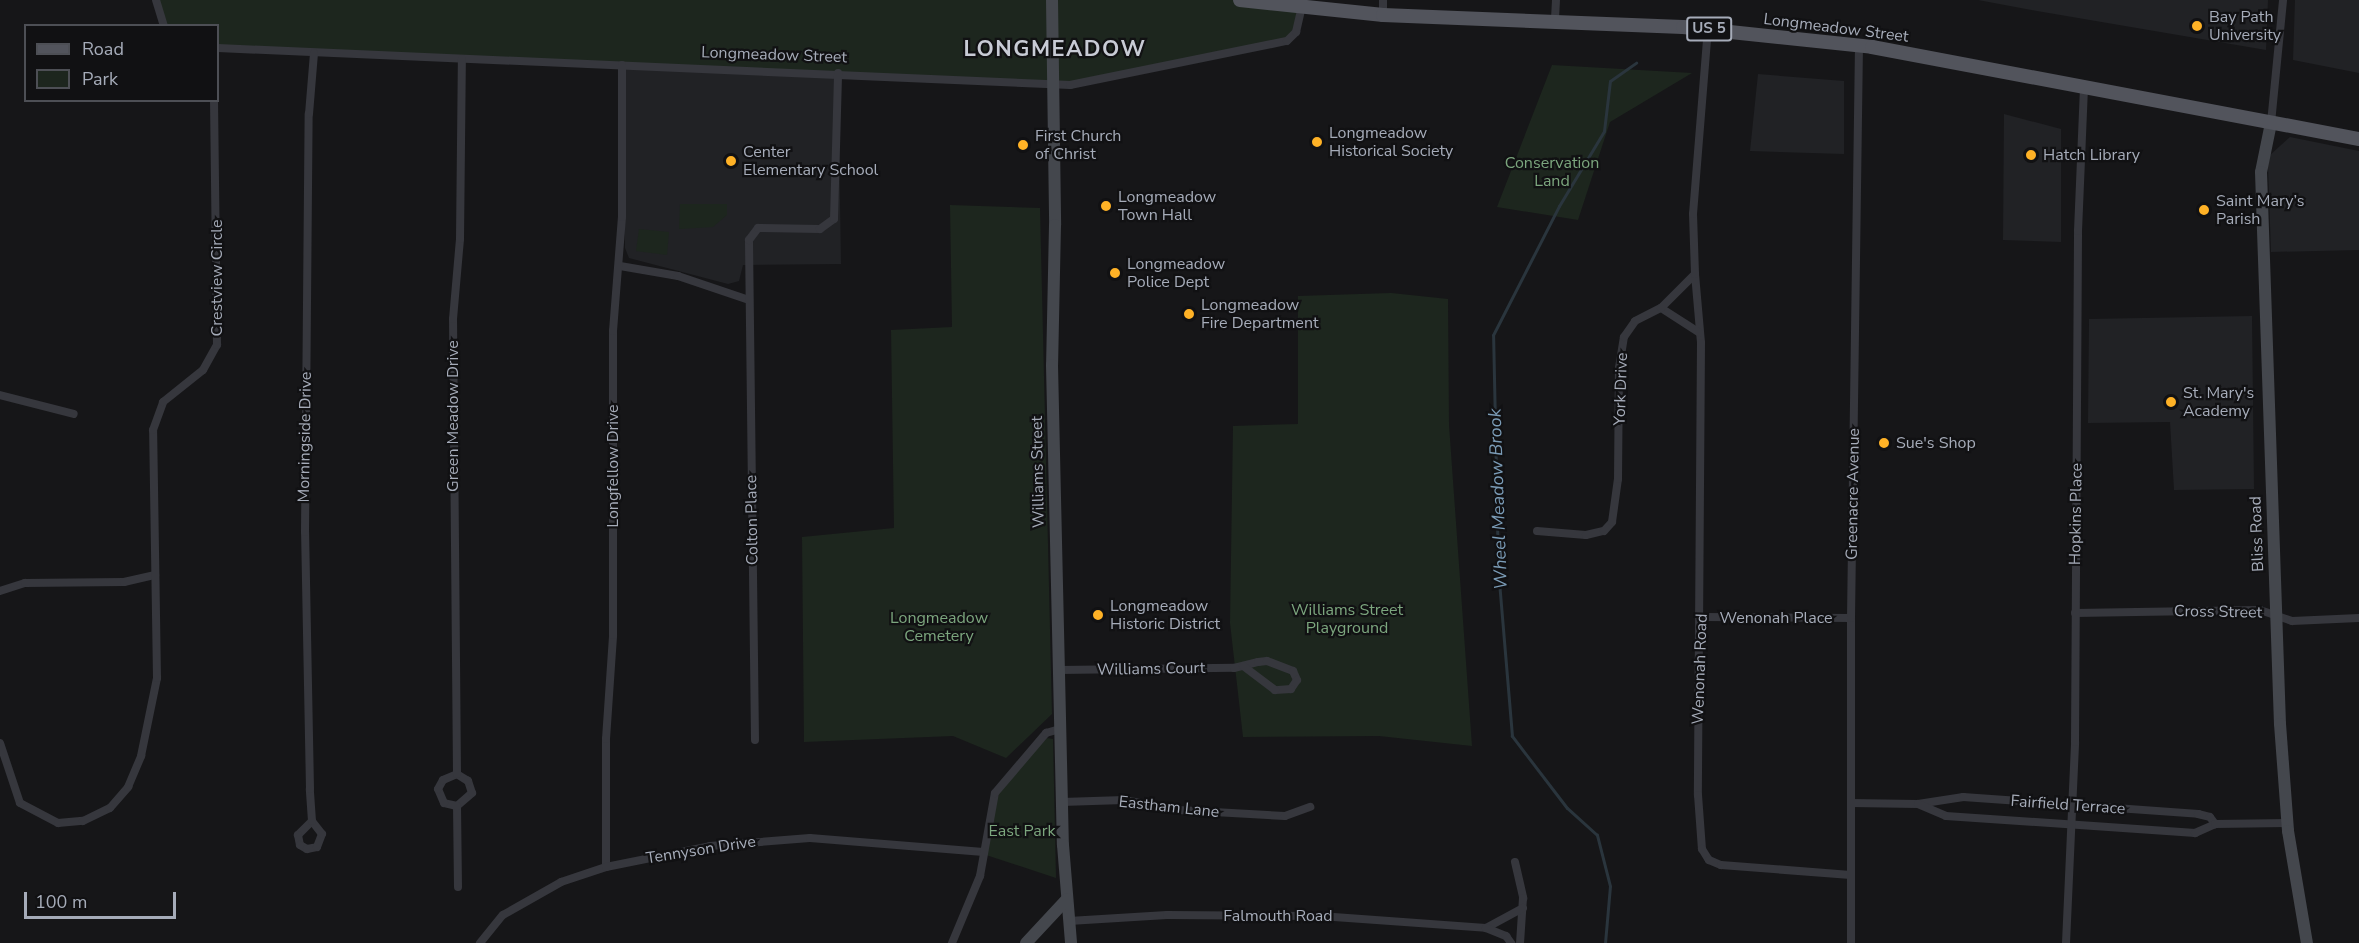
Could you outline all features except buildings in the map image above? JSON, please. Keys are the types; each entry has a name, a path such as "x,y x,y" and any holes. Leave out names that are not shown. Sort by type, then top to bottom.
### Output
{"main road":[{"name":"Williams Street","path":"1052,0 1052,347 1062,802 1071,943"},
{"name":"Longmeadow Street","path":"1240,0 1383,15 1556,19 1708,29 1860,46 2359,139"},
{"name":"Bliss Road","path":"2271,123 2262,172 2276,615 2287,823 2307,943"},
{"path":"1026,943 1067,899"}],"street":[{"path":"156,0 163,24"},
{"path":"1383,0 1383,15"},
{"path":"1556,0 1556,19"},
{"path":"2271,123 2283,0"},
{"name":"Longmeadow Street","path":"219,48 1053,84 1090,81 1287,40 1296,32 1302,7"},
{"path":"1695,274 1693,214 1708,29"},
{"name":"Greenacre Avenue","path":"1851,943 1851,618 1860,46"},
{"name":"Morningside Drive","path":"312,821 304,441 309,114 314,52"},
{"name":"Green Meadow Drive","path":"458,887 457,806 472,793 468,781 457,774 453,330 460,239 462,59"},
{"name":"Longfellow Drive","path":"606,867 606,739 613,635 614,331 620,266 622,65"},
{"name":"Colton Place","path":"755,740 749,245 754,230 767,227 812,230 831,223 836,208 838,73"},
{"name":"Hopkins Place","path":"2066,943 2074,806 2078,220 2084,86"},
{"name":"Crestview Circle","path":"0,743 20,803 44,819 58,823 83,821 110,808 137,766 153,710 157,678 153,430 163,402 202,370 217,345 214,102"},
{"path":"620,266 678,276 749,300"},
{"name":"York Drive","path":"1537,531 1586,535 1600,533 1611,525 1618,479 1621,346 1635,321 1661,308 1695,274"},
{"name":"Wenonah Road","path":"1695,274 1700,333 1702,617 1698,816 1705,855 1713,862 1729,866 1851,875"},
{"path":"1661,308 1700,333"},
{"path":"0,395 74,414"},
{"path":"0,591 26,583 124,582 155,575"},
{"name":"Cross Street","path":"2076,613 2260,610 2292,621 2359,618"},
{"name":"Wenonah Place","path":"1702,617 1851,618"},
{"name":"Williams Court","path":"1059,670 1243,666 1267,661 1293,671 1297,680 1291,689 1275,690 1243,666"},
{"path":"952,943 977,884 989,813 998,787 1046,733 1060,729"},
{"path":"457,774 443,780 438,789 444,803 457,806"},
{"name":"Fairfield Terrace","path":"1851,803 1918,804 1963,797 2198,814 2210,817 2215,824"},
{"name":"Eastham Lane","path":"1062,802 1125,801 1178,810 1285,816 1310,807"},
{"name":"Fairfield Terrace","path":"1918,804 1946,816 2195,833 2215,824 2287,823"},
{"name":"Tennyson Drive","path":"480,943 498,920 524,901 561,882 606,867 710,846 785,838 983,852"},
{"path":"1515,862 1523,908 1520,943"},
{"path":"1486,928 1523,908"},
{"name":"Falmouth Road","path":"1069,921 1167,915 1320,916 1486,928 1506,936 1511,943"}],"shaded area":[{"name":"Bay Path University","path":"1978,0 2268,0 2266,50 2037,11"},
{"name":"Bay Path University","path":"2295,0 2359,0 2359,73 2293,60"},
{"name":"Center Elementary School","path":"622,65 838,73 841,264 743,265 739,281 728,284 629,258 625,248"},
{"path":"1758,74 1844,81 1844,154 1750,151"},
{"path":"2004,114 2061,129 2061,242 2003,240"},
{"path":"2290,137 2359,151 2359,250 2271,252 2268,166 2270,155"},
{"name":"St. Mary's Academy","path":"2252,316 2254,489 2174,490 2170,422 2088,423 2089,319"}],"green space":[{"path":"156,0 1240,0 1302,7 1292,37 1070,85 219,48 219,24 164,24"},
{"name":"Conservation Land","path":"1552,65 1692,73 1610,122 1578,220 1497,207"},
{"path":"680,204 727,204 727,215 713,227 679,229"},
{"name":"Longmeadow Cemetery","path":"950,205 1040,208 1052,714 1006,758 953,736 804,742 802,537 894,528 891,330 952,327"},
{"path":"639,229 669,232 667,255 636,251"},
{"name":"Williams Street Playground","path":"1391,293 1448,299 1449,425 1472,746 1379,736 1243,737 1230,623 1233,426 1298,424 1298,296"},
{"name":"East Park","path":"1047,738 1053,739 1056,878 986,855 991,817 1001,788"}],"waterway":[{"name":"Wheel Meadow Brook","path":"1605,943 1610,886 1597,835 1567,808 1512,736 1498,569 1493,335 1559,206 1604,131 1610,81 1636,63"}],"place":[{"name":"Bay Path University","path":"2197,26"},
{"name":"Longmeadow Historical Society","path":"1317,142"},
{"name":"First Church of Christ","path":"1023,145"},
{"name":"Hatch Library","path":"2031,155"},
{"name":"Center Elementary School","path":"731,161"},
{"name":"Longmeadow Town Hall","path":"1106,206"},
{"name":"Saint Mary’s Parish","path":"2204,210"},
{"name":"Longmeadow Police Dept","path":"1115,273"},
{"name":"Longmeadow Fire Department","path":"1189,314"},
{"name":"St. Mary's Academy","path":"2171,402"},
{"name":"Sue's Shop","path":"1884,443"},
{"name":"Longmeadow Historic District","path":"1098,615"}],"district":[{"name":"LONGMEADOW","path":"1055,50"}]}
